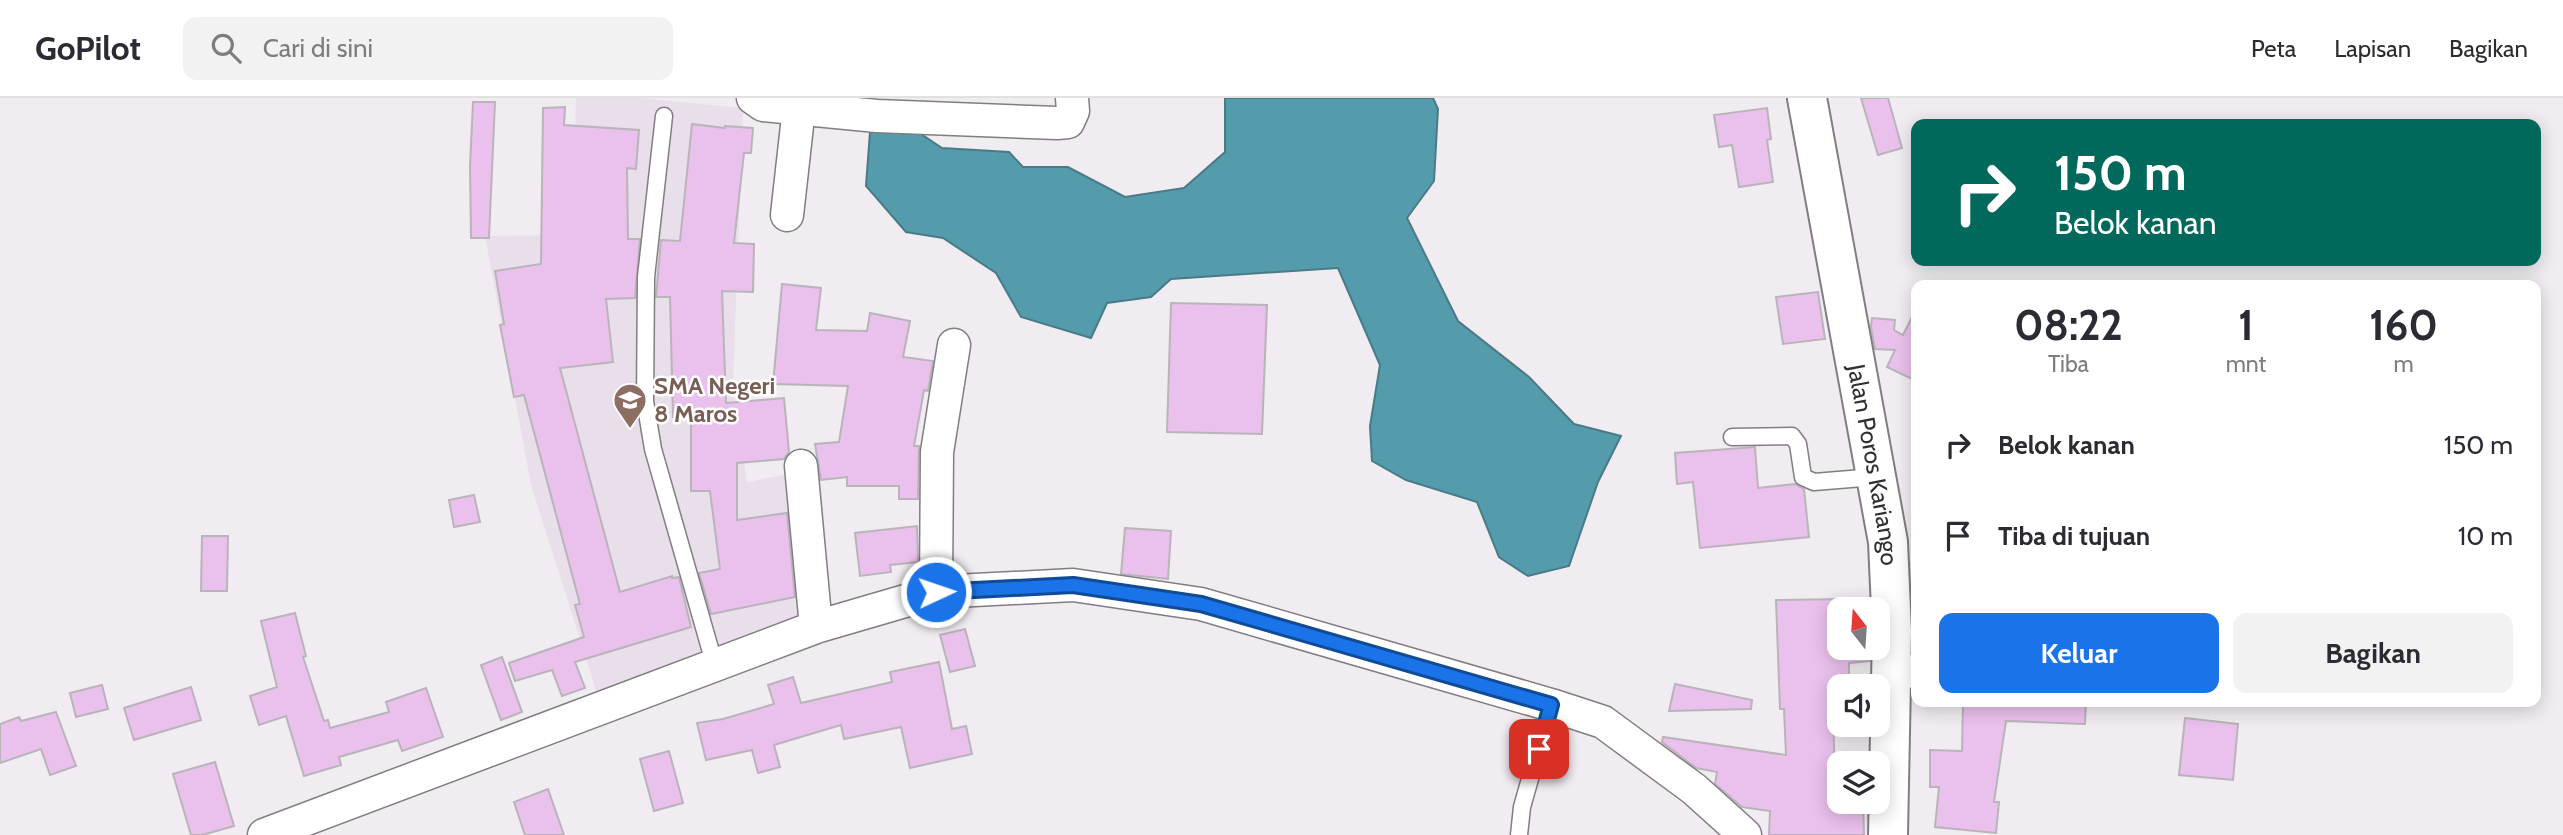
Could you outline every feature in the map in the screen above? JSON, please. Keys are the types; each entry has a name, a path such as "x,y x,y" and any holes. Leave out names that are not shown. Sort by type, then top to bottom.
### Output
{"main road":[{"name":"Jalan Poros Kariango","path":"1807,98 1889,554 1892,606 1904,672 1888,835"}],"street":[{"path":"753,98 763,105 799,108 1014,110 1068,122 1073,111 1072,98"},
{"path":"787,215 799,108"},
{"path":"936,592 937,452 954,345"},
{"path":"801,466 816,627"},
{"path":"264,835 816,627 936,592 1073,585 1201,604 1603,722 1694,789 1745,835"}],"lane":[{"path":"664,116 646,277 645,401 653,449 715,666"},
{"path":"1732,437 1792,436 1798,444 1803,477 1814,482 1875,477"},
{"path":"1519,835 1522,807 1551,705"}],"shaded area":[{"name":"SMA Negeri 8 Maros","path":"576,98 640,98 743,108 733,386 747,482 793,473 803,623 597,693 531,485 485,236 573,235"}],"water":[{"path":"1225,98 1433,98 1438,109 1434,181 1407,218 1458,321 1529,377 1574,424 1621,436 1598,482 1569,566 1528,576 1499,557 1477,502 1406,480 1372,461 1370,426 1380,365 1338,268 1171,279 1151,297 1107,303 1091,338 1021,317 996,273 943,238 906,232 866,186 870,132 918,132 942,148 1009,152 1023,167 1068,167 1125,197 1184,188 1225,152"}],"building":[{"path":"1861,98 1888,98 1902,148 1878,155"},
{"path":"473,102 495,102 489,238 471,238"},
{"path":"565,107 564,125 639,130 636,169 627,168 628,239 640,239 635,298 606,299 613,362 560,368 620,592 672,576 679,577 691,627 575,662 585,688 562,696 552,670 515,681 509,663 584,637 575,605 580,604 524,395 514,397 500,325 504,324 495,271 541,264 543,108"},
{"path":"1767,108 1771,139 1767,140 1773,182 1739,187 1732,145 1719,147 1714,115"},
{"path":"692,124 753,128 751,153 744,153 734,243 754,244 753,292 722,291 726,403 784,398 789,452 784,459 737,463 737,520 787,513 795,597 711,614 699,573 720,569 710,491 691,491 691,416 673,417 670,297 656,297 661,240 680,241"},
{"path":"782,284 821,288 816,330 867,331 870,313 910,321 903,357 933,361 928,391 924,390 914,446 919,446 918,499 899,499 899,486 847,486 847,477 821,480 815,444 839,442 848,386 773,384"},
{"path":"1818,292 1825,339 1783,344 1776,297"},
{"path":"1171,303 1267,305 1262,434 1167,432"},
{"path":"1872,318 1895,320 1894,330 1903,335 1911,319 1911,379 1887,367 1895,350 1875,349"},
{"path":"1755,447 1758,488 1795,484 1804,489 1809,537 1700,548 1693,482 1677,484 1675,453"},
{"path":"474,495 480,522 454,527 449,500"},
{"path":"917,526 918,562 890,565 891,572 860,576 855,533"},
{"path":"1125,528 1171,531 1168,579 1121,574"},
{"path":"202,536 228,536 227,591 201,591"},
{"path":"1827,599 1827,660 1870,660 1849,663 1849,674 1827,674 1827,737 1834,737 1834,751 1827,751 1827,814 1863,814 1864,835 1769,835 1770,811 1742,807 1715,784 1717,772 1696,768 1662,742 1663,737 1786,755 1784,709 1780,709 1776,600"},
{"path":"295,613 306,656 303,657 324,721 328,720 330,728 389,712 386,702 426,688 443,737 402,751 398,740 339,757 341,765 304,776 286,716 259,725 250,696 277,687 261,621"},
{"path":"965,629 975,666 950,672 940,635"},
{"path":"502,657 522,712 501,720 481,665"},
{"path":"939,662 952,729 966,726 972,754 910,768 901,727 844,739 841,725 774,745 780,767 758,773 752,750 706,760 697,723 723,719 774,704 768,685 793,677 801,703 892,682 890,672"},
{"path":"1675,684 1752,700 1751,709 1669,711"},
{"path":"102,685 108,709 76,717 70,693"},
{"path":"191,687 201,720 134,740 124,708"},
{"path":"1963,707 2086,707 2085,724 2006,721 1994,802 1999,802 1996,833 1935,827 1939,787 1930,787 1930,750 1962,751"},
{"path":"56,712 76,766 50,775 41,749 0,763 0,724 19,717 21,721"},
{"path":"2185,718 2238,724 2233,780 2179,775"},
{"path":"669,751 683,803 654,811 640,759"},
{"path":"215,762 234,826 202,835 191,835 173,774"},
{"path":"548,789 564,835 525,835 514,802"}],"place":[{"name":"SMA Negeri 8 Maros","path":"630,430"}],"route":[{"path":"936,592 1073,585 1201,604 1551,705 1539,749"}]}
